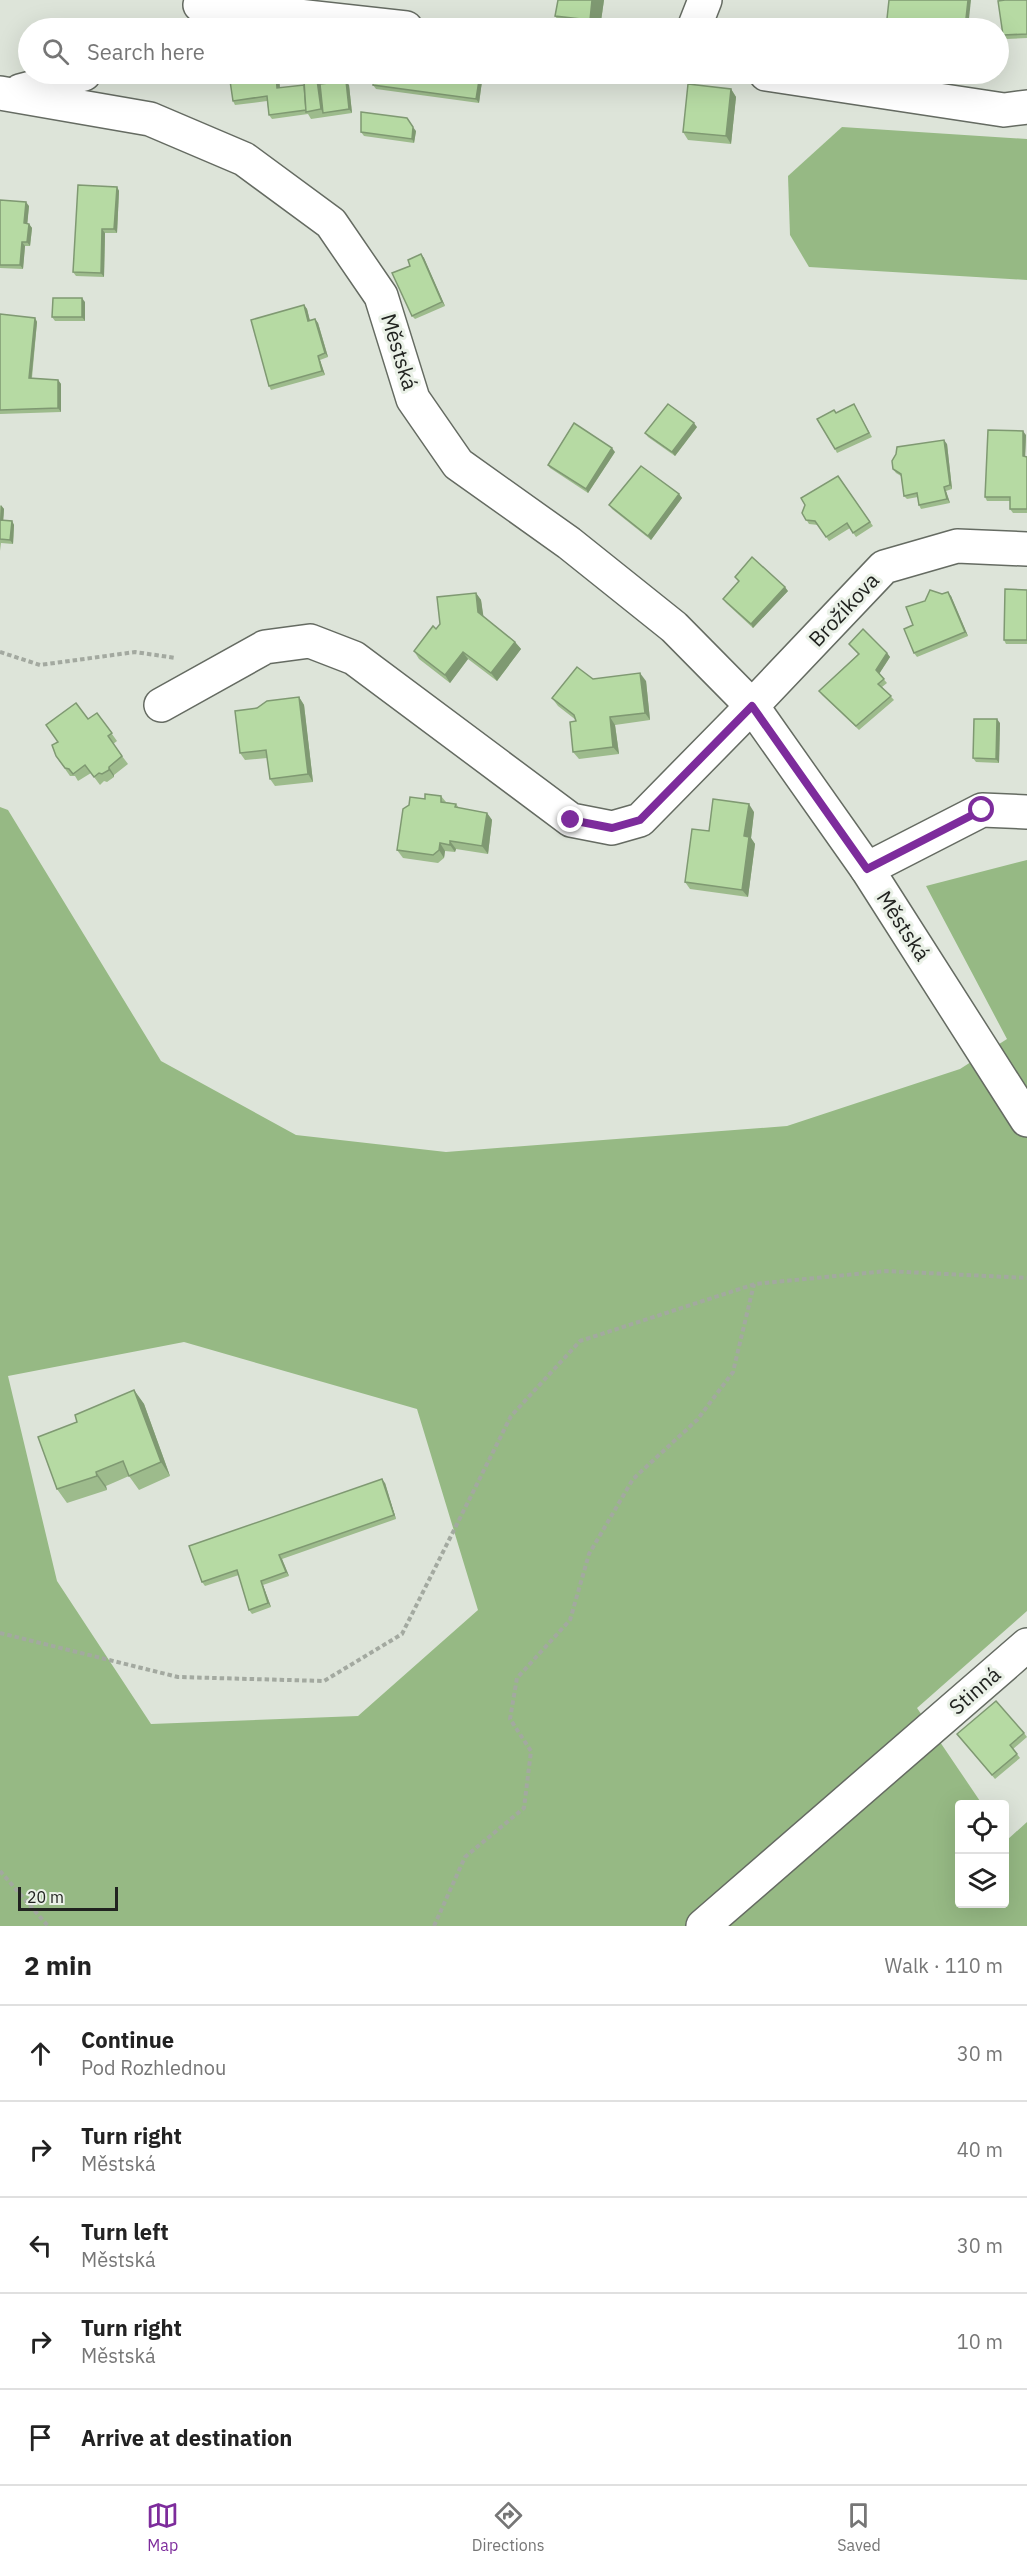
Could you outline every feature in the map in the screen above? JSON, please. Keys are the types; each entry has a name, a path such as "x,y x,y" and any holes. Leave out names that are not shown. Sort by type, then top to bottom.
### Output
{"street":[{"path":"698,18 705,0"},
{"path":"196,11 282,18"},
{"path":"5,93 42,84"},
{"path":"832,84 1004,110 1027,107"},
{"name":"Městská","path":"5,93 150,119 244,159 331,223 381,296 413,399 458,464 569,543 674,627 752,706 867,869 1027,1120"},
{"name":"Brožíkova","path":"752,706 884,567 957,546 1027,549"},
{"path":"161,705 265,647 310,641 354,657 571,820 612,828 640,820 752,706"},
{"path":"867,869 982,810 1027,812"},
{"name":"Stinná","path":"703,1926 1027,1645"}],"path":[{"path":"0,652 40,665 135,651 230,666"},
{"path":"0,1633 178,1677 324,1681 402,1634 510,1416 580,1341 755,1284 886,1271 1027,1278"},
{"path":"434,1926 465,1857 524,1808 531,1751 510,1719 517,1678 570,1620 589,1554 633,1479 697,1420 733,1372 755,1284"},
{"path":"0,1871 48,1926"}],"green space":[{"path":"842,127 1027,139 1027,280 809,267 790,235 788,176"},
{"path":"0,807 8,810 161,1061 296,1135 446,1152 787,1126 960,1069 1007,1039 926,886 1027,860 1027,1611 917,1708 979,1800 955,1800 955,1908 1009,1908 1009,1838 1027,1822 1027,1926 0,1926","holes":["184,1342 417,1409 478,1610 358,1716 151,1724 57,1581 8,1376"]}],"building":[{"path":"558,0 592,0 590,18 555,16"},
{"path":"889,0 968,0 966,18 887,18"},
{"path":"1027,0 1027,34 1009,35 1009,18 1000,18 998,1"},
{"path":"230,84 277,84 277,88 304,85 306,110 269,115 267,96 233,101"},
{"path":"304,84 318,84 321,109 306,112"},
{"path":"320,84 346,84 349,109 323,113"},
{"path":"373,84 478,84 476,99"},
{"path":"688,84 731,89 726,136 683,132"},
{"path":"361,112 407,118 413,127 412,139 361,132"},
{"path":"78,185 117,187 114,229 102,229 101,273 73,272"},
{"path":"0,200 26,202 24,223 29,224 27,242 22,242 20,265 0,265"},
{"path":"421,254 442,302 412,316 392,273 410,266 408,260"},
{"path":"53,298 82,298 82,317 52,317"},
{"path":"304,305 308,321 315,319 325,353 318,356 322,371 269,386 251,320"},
{"path":"0,314 35,318 29,378 58,380 58,408 0,410"},
{"path":"668,404 694,423 672,452 645,433"},
{"path":"854,404 869,433 835,449 817,419 834,410 836,413"},
{"path":"574,423 612,448 586,489 548,465"},
{"path":"988,430 1023,431 1023,456 1027,457 1027,509 1010,509 1010,497 985,497"},
{"path":"944,440 950,485 944,487 947,499 919,505 917,493 904,496 901,474 893,469 892,461 897,447"},
{"path":"641,466 679,494 648,536 609,505"},
{"path":"838,476 870,522 853,533 847,523 826,537 815,521 806,520 802,513 805,505 801,498"},
{"path":"0,520 12,521 10,540 0,539"},
{"path":"752,557 785,587 751,624 723,599 739,581 735,577"},
{"path":"1005,589 1027,590 1027,640 1004,640"},
{"path":"930,590 942,594 948,592 965,632 914,653 904,629 913,625 906,607 925,601"},
{"path":"476,593 478,612 515,642 491,673 463,652 445,675 414,651 433,626 436,629 440,624 437,597"},
{"path":"863,629 887,653 876,670 884,679 878,684 891,696 856,726 819,691 859,654 849,644"},
{"path":"577,667 593,679 640,673 645,713 610,717 613,747 573,752 570,722 576,721 574,715 552,698"},
{"path":"299,697 308,774 270,779 266,750 240,753 235,711 257,708 267,701"},
{"path":"76,703 88,719 97,713 112,733 108,736 122,756 109,767 109,770 94,777 85,765 73,774 65,768 56,756 52,745 58,742 46,725"},
{"path":"974,719 997,719 996,759 973,758"},
{"path":"425,794 441,796 441,802 456,804 455,807 487,813 482,846 450,841 450,845 440,843 439,850 433,855 397,850 403,809 409,805 410,797 425,799"},
{"path":"713,799 749,804 744,836 749,837 742,890 685,882 692,829 709,831"},
{"path":"134,1390 161,1462 129,1476 123,1461 96,1472 97,1476 57,1489 38,1437 77,1422 75,1415"},
{"path":"382,1479 394,1515 279,1555 286,1572 261,1581 268,1603 249,1610 237,1570 202,1582 189,1546"},
{"path":"996,1701 1024,1733 1010,1745 1017,1754 992,1775 957,1734"}],"route":[{"path":"571,820 612,828 640,820 752,706 867,869 982,810"}]}
